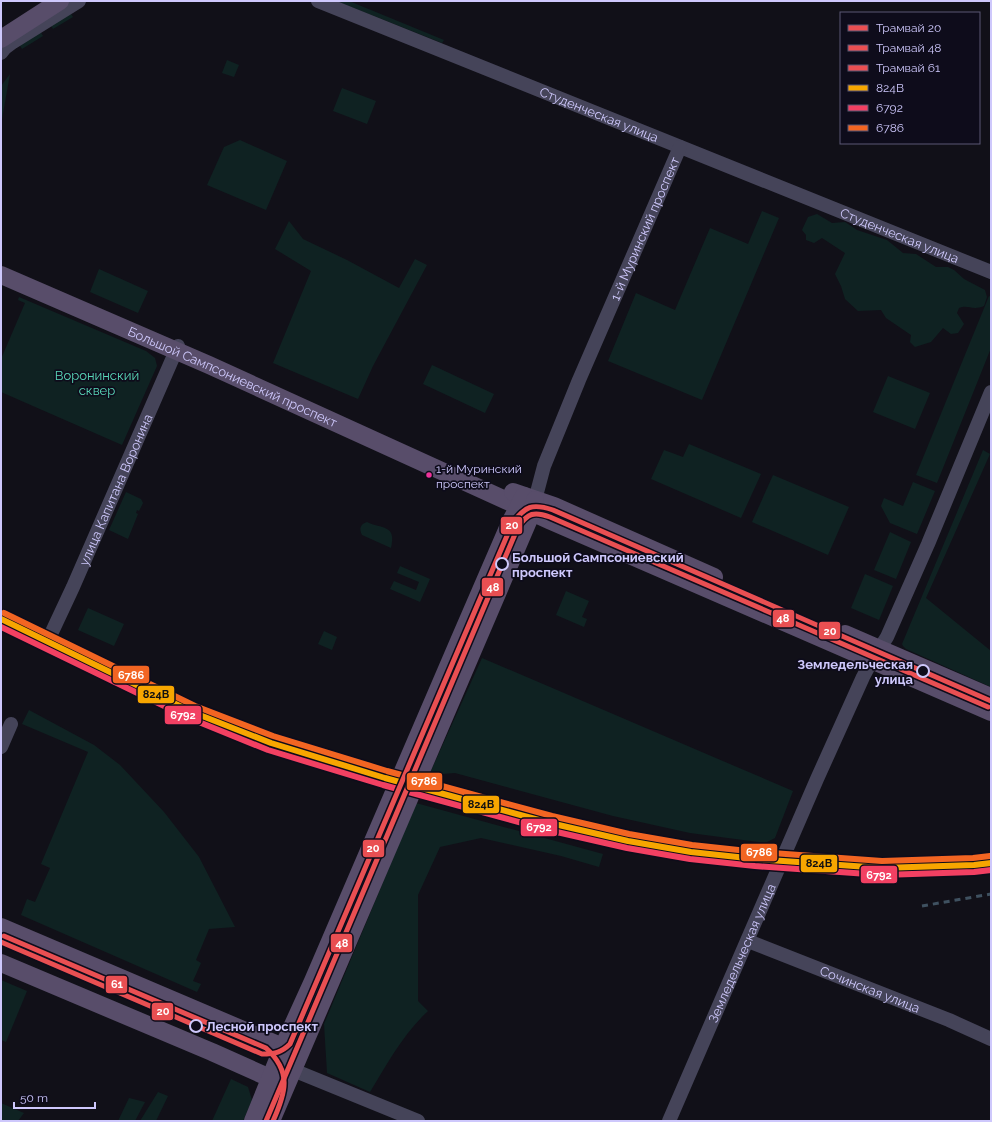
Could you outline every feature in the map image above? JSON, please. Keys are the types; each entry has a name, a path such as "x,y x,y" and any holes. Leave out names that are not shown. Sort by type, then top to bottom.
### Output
{"main road":[{"path":"1,39 60,1"},
{"name":"Большой Сампсониевский проспект","path":"1,268 527,504 876,654 991,697"},
{"name":"Большой Сампсониевский проспект","path":"1,275 177,348"},
{"name":"1-й Муринский проспект","path":"253,1121 283,1047 302,1007 458,640 527,504"},
{"name":"1-й Муринский проспект","path":"271,1121 527,504"},
{"name":"Большой Сампсониевский проспект","path":"876,654 991,712"},
{"path":"1,927 283,1047 293,1070 270,1078 1,963"}],"street":[{"path":"1,53 13,42 79,1"},
{"name":"Студенческая улица","path":"318,1 991,272"},
{"name":"1-й Муринский проспект","path":"527,504 680,147"},
{"name":"улица Капитана Воронина","path":"51,634 177,348"},
{"name":"Земледельческая улица","path":"669,1121 820,772 863,677 887,637 928,544 991,392"},
{"path":"1,747 11,724"},
{"name":"Сочинская улица","path":"748,940 949,1020 991,1039"},
{"path":"293,1070 418,1121"}],"green space":[{"path":"336,1 349,1 444,40 442,43"},
{"path":"70,12 73,17 53,29 50,24"},
{"path":"40,31 43,36 22,49 19,44"},
{"path":"227,60 239,65 234,77 222,73"},
{"path":"10,74 1,125 1,86"},
{"path":"342,88 376,101 367,124 333,111"},
{"path":"240,140 287,161 266,210 207,185 224,147"},
{"path":"762,211 779,218 702,400 608,361 636,293 675,310 710,228 748,244"},
{"path":"817,214 832,223 845,222 857,230 887,240 903,253 916,254 936,267 948,267 954,270 964,279 985,290 987,297 984,306 976,308 959,308 957,313 964,324 958,333 951,334 943,328 931,342 915,347 910,342 911,335 886,318 881,310 858,311 845,299 835,274 845,253 822,238 814,243 806,240 806,235 802,230 808,217"},
{"path":"289,221 303,239 347,260 399,288 415,259 427,265 373,366 358,399 273,363 311,271 275,249"},
{"path":"99,269 148,291 138,313 90,292"},
{"path":"989,296 991,297 991,348 937,483 916,475"},
{"name":"Воронинский сквер","path":"19,297 146,351 155,358 157,366 122,445 1,392 1,359 25,303 18,300"},
{"path":"432,365 494,394 485,413 423,384"},
{"path":"888,376 930,393 915,429 873,412"},
{"path":"689,444 761,474 741,518 651,479 664,450 683,457"},
{"path":"983,450 990,454 926,598 991,651 991,687 906,649 902,644"},
{"path":"773,475 849,507 828,555 752,522"},
{"path":"913,482 935,491 917,534 890,523 881,506 884,498 903,506"},
{"path":"126,492 141,499 143,503 139,511 137,510 136,513 138,514 128,539 109,530"},
{"path":"367,522 390,531 392,535 391,548 362,535 361,527"},
{"path":"890,532 911,542 896,579 874,570"},
{"path":"400,566 430,579 420,602 390,589 394,581 416,590 419,582 397,573"},
{"path":"865,574 893,586 879,620 851,608"},
{"path":"566,591 589,601 582,617 587,619 584,627 556,615"},
{"path":"88,608 124,624 114,646 78,630"},
{"path":"324,631 337,637 332,650 318,644"},
{"path":"482,658 793,791 775,838 765,843 690,833 613,816 455,773 429,775"},
{"path":"29,710 94,745 120,765 164,812 199,857 235,927 209,929 196,960 201,963 193,981 201,984 197,992 21,915 27,899 35,902 50,868 41,864 88,752 22,724"},
{"path":"416,803 603,854 599,867 561,856 481,838 440,847 418,895 418,1001 428,1011 411,1029 389,1060 370,1092 327,1073 324,1024"},
{"path":"1,980 27,991 6,1042 1,1040"},
{"path":"231,1079 248,1087 252,1100 243,1121 212,1121"},
{"path":"158,1092 168,1096 156,1121 140,1121"},
{"path":"129,1098 145,1102 135,1121 118,1121"},
{"path":"1,1103 24,1113 18,1121 1,1121"}],"railway":[{"path":"922,906 991,894"}],"tram line":[{"name":"20","path":"1,942 262,1054 270,1054 287,1047 290,1044 512,524 521,513 534,507 553,510 991,701"},
{"name":"48","path":"266,1121 518,527 528,516 532,514 540,514 550,517 988,707"},
{"name":"61","path":"4,936 266,1048 280,1065 284,1083 281,1101 273,1121"}],"transit line":[{"name":"6786","path":"4,613 195,706 273,736 387,771 552,816 629,834 692,845 757,852 882,861 973,858 990,856"},
{"name":"824В","path":"1,619 192,712 271,743 385,778 550,823 628,841 691,852 756,859 882,868 974,865 991,863"},
{"name":"6792","path":"1,627 189,718 268,750 383,785 548,830 627,848 690,859 755,866 882,875 974,872 991,870"}],"place":[{"name":"1-й Муринский проспект","path":"429,475"},
{"name":"Большой Сампсониевский проспект","path":"502,564"},
{"name":"Земледельческая улица","path":"923,671"},
{"name":"Лесной проспект","path":"196,1026"}]}
